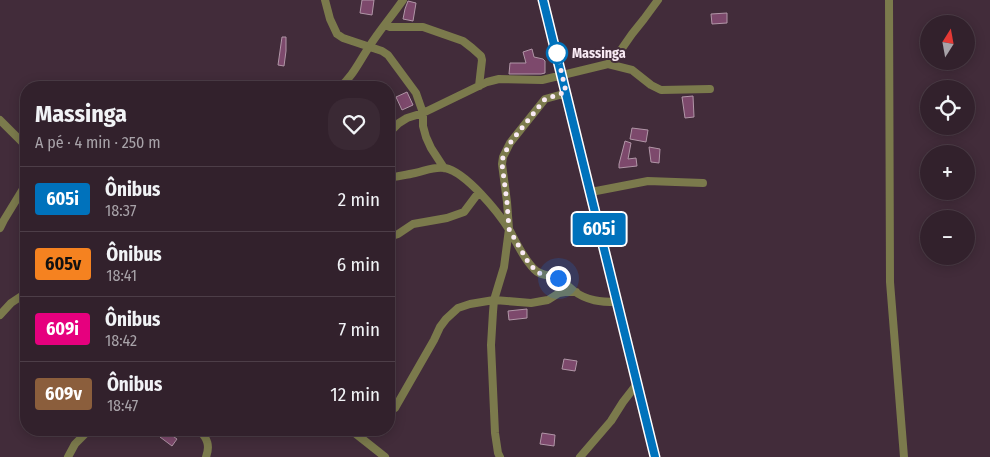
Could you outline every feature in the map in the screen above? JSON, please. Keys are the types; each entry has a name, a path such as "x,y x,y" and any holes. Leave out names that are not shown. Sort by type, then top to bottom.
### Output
{"street":[{"path":"325,0 337,34 388,55 416,92 423,113 423,126 426,137 444,168"},
{"path":"346,81 403,0"},
{"path":"543,0 655,457"},
{"path":"608,64 616,57 658,0"},
{"path":"889,0 890,282 904,457"},
{"path":"385,26 423,27 463,41 481,56 479,86"},
{"path":"395,127 407,118 423,113 487,82 499,79 542,80 608,64 632,70 651,85 661,90 710,89"},
{"path":"500,457 495,434 491,345 492,312 504,267 509,229 502,164 503,157 510,143 545,99 566,92"},
{"path":"0,120 20,140"},
{"path":"395,177 418,173 431,168 452,170 460,175 490,204 509,229 528,262 536,271 558,278 588,299 596,302 617,302"},
{"path":"590,192 648,181 703,183"},
{"path":"395,235 413,224 447,218 464,212 478,192"},
{"path":"0,228 20,194"},
{"path":"395,408 440,327 458,308 494,300 531,303 548,300 559,293 576,292"},
{"path":"0,315 11,303 20,297"},
{"path":"580,457 611,421 637,384"},
{"path":"68,457 75,444 83,436"},
{"path":"204,436 209,445 206,457"},
{"path":"360,437 385,457"}],"building":[{"path":"362,0 374,0 372,15 360,13"},
{"path":"408,1 416,3 413,21 403,19"},
{"path":"727,13 727,23 712,24 711,14"},
{"path":"282,37 286,37 284,66 278,65"},
{"path":"532,49 534,57 545,61 545,73 509,74 510,63 526,63 523,52"},
{"path":"407,92 413,105 402,110 396,97"},
{"path":"693,96 694,117 685,118 682,97"},
{"path":"632,128 648,130 646,142 630,139"},
{"path":"625,141 631,143 628,159 636,158 637,166 619,168"},
{"path":"649,147 660,149 659,163 651,162"},
{"path":"527,309 527,318 509,320 508,311"},
{"path":"564,359 577,361 575,371 562,369"},
{"path":"542,433 555,435 554,446 540,444"},
{"path":"173,436 177,439 172,446 160,437"}],"bus line":[{"name":"605i","path":"543,0 655,457"}],"place":[{"name":"Massinga","path":"557,53"}],"route":[{"path":"557,53 566,92 545,99 536,109 510,143 503,157 502,164 509,229 528,262 536,271 558,278"}]}
